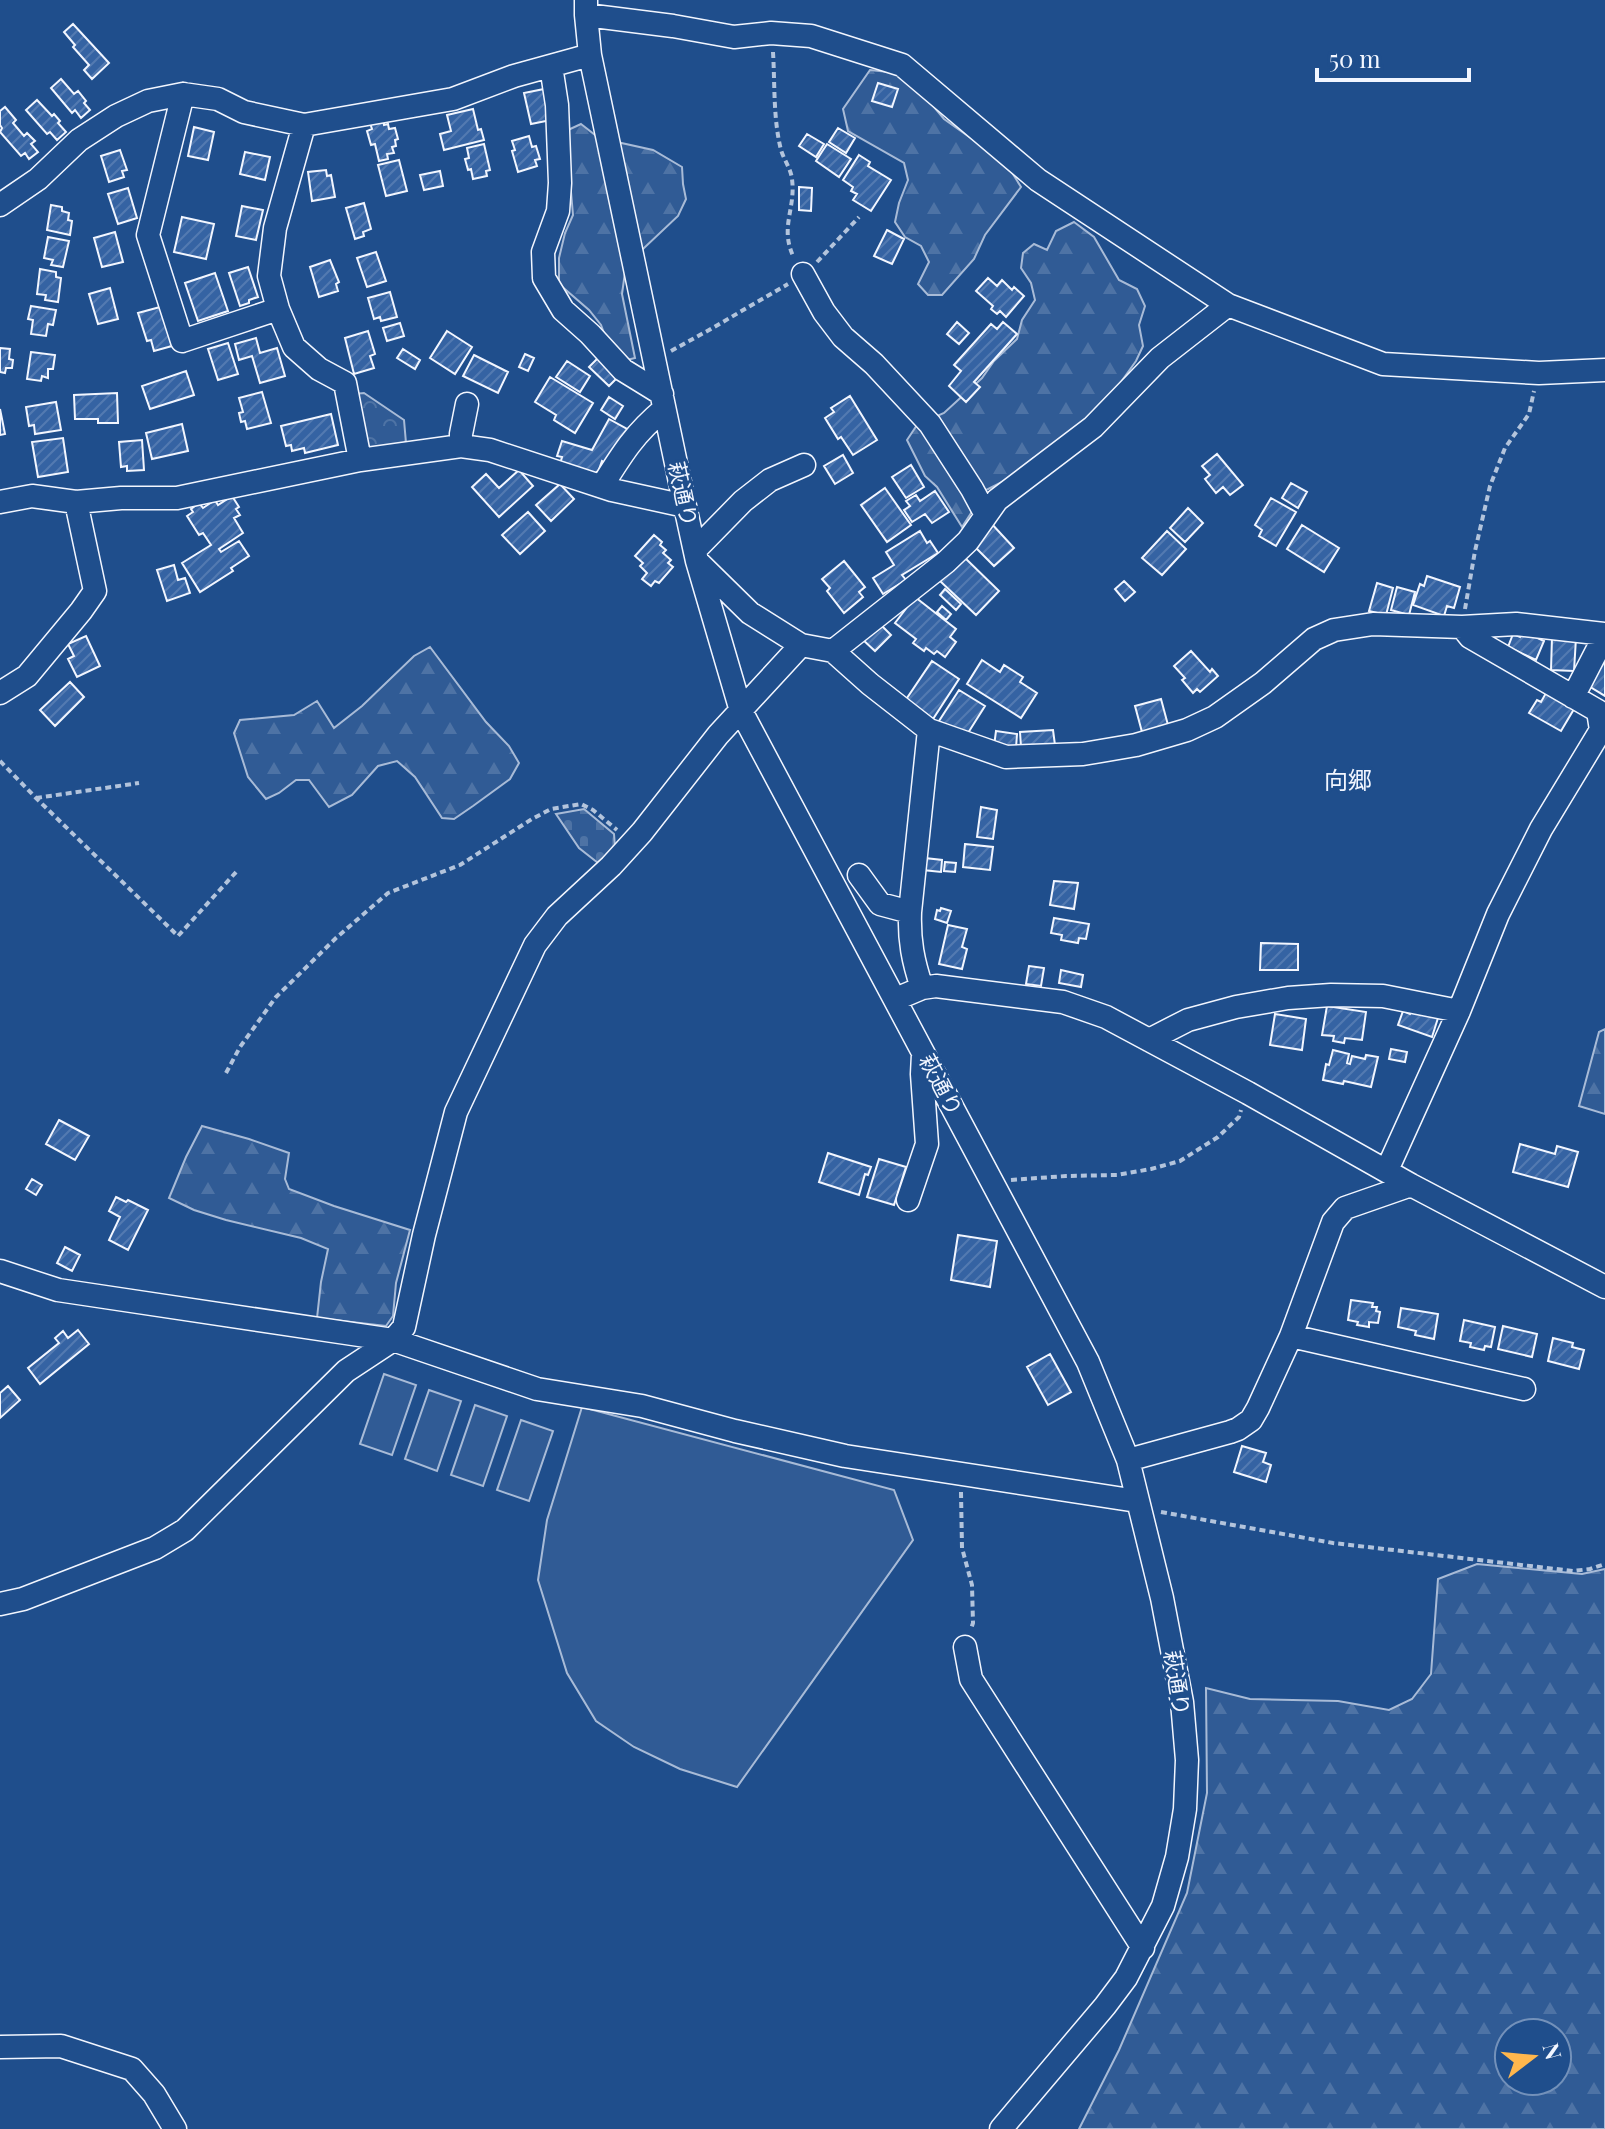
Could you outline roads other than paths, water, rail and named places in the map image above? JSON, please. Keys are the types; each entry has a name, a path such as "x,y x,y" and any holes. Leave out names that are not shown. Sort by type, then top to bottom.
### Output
{"street":[{"path":"586,8 734,37 771,33 811,36 902,65 1038,180 1228,305 1383,364 1539,373 1605,370"},
{"name":"萩通り","path":"586,8 590,55 696,556 741,711 1088,1362 1128,1460 1162,1598 1182,1702 1187,1760 1185,1809 1177,1857 1163,1906 1126,1978 1001,2129"},
{"path":"0,205 38,179 79,140 116,116 148,101 183,94 218,99 244,112 304,125 453,99 514,76 590,55"},
{"path":"551,66 557,105 560,183 558,211 543,252 544,278 563,310 623,370 663,402 625,450 602,486"},
{"path":"183,94 148,235 182,341 278,309"},
{"path":"304,125 275,228 269,276 278,309 294,347 319,369 345,383 360,460"},
{"path":"803,274 824,312 843,337 874,364 930,424 986,515"},
{"path":"833,651 946,562 968,541 997,500 1093,427 1160,358 1228,305"},
{"path":"461,446 467,404"},
{"path":"0,502 32,496 76,502 177,498 360,460 461,446 490,450 602,486 685,506"},
{"path":"804,465 770,480 743,501 696,556 750,613 801,645 833,651 929,730 1006,757 1083,754 1136,745 1187,730 1215,717 1263,683 1314,639 1334,630 1373,624 1462,627 1516,624 1605,634 1573,697"},
{"path":"0,693 27,676 95,591 76,502"},
{"path":"1387,1170 1459,1011 1498,914 1533,843 1601,730 1598,711 1470,637 1462,627"},
{"path":"0,1604 23,1599 155,1548 185,1530 346,1371 393,1340 404,1327 456,1112 535,945 557,916 642,832 718,735 801,645"},
{"path":"922,988 912,958 909,935 929,730"},
{"path":"859,875 880,904 910,912"},
{"path":"896,999 922,988 936,986 1063,1002 1106,1017 1411,1185 1605,1287"},
{"path":"1149,1040 1188,1020 1288,998 1383,996 1459,1011"},
{"path":"908,1200 927,1144 922,1074 924,1052"},
{"path":"1128,1460 1230,1432 1251,1420 1291,1336 1338,1214 1345,1208 1411,1185"},
{"path":"0,1271 58,1290 393,1340 537,1389 642,1406 845,1456 1138,1505"},
{"path":"1291,1336 1524,1389"},
{"path":"965,1647 971,1679 1143,1948"},
{"path":"0,2047 61,2046 132,2069 154,2094 175,2129"}],"district":[{"name":"向郷","path":"1348,781"}]}
